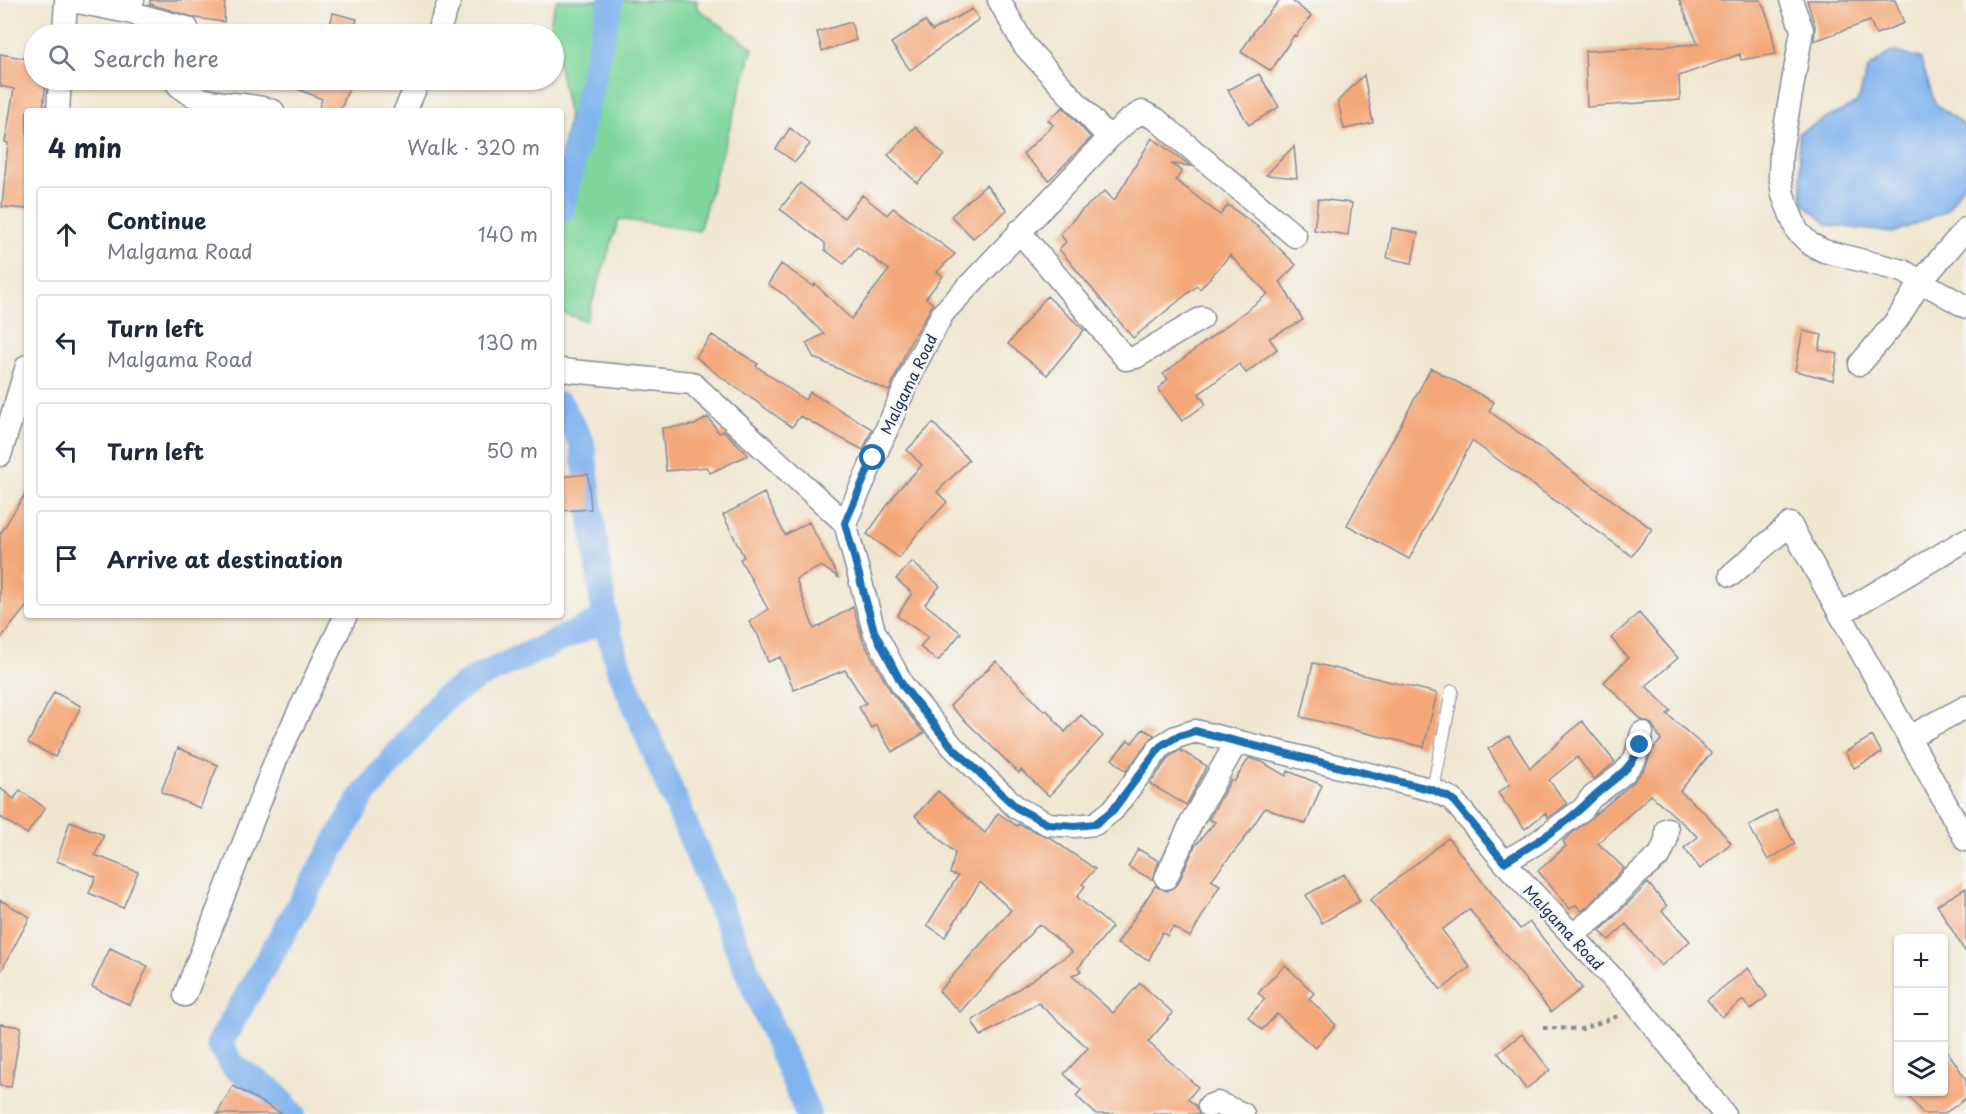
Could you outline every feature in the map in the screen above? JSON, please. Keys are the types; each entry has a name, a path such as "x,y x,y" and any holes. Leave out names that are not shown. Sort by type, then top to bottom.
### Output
{"street":[{"path":"65,24 67,0 131,6 176,24"},
{"path":"441,24 450,0"},
{"path":"999,0 1024,45 1109,138"},
{"path":"1791,0 1802,30 1781,151 1783,195 1797,231 1810,244 1841,257 1903,271 1966,307"},
{"path":"58,108 59,90"},
{"path":"186,90 212,103 265,108"},
{"path":"406,108 414,90"},
{"name":"Malgama Road","path":"1295,236 1156,119 1142,112 1130,119 1109,138 943,313 908,380 845,523 874,631 903,686 952,747 1017,808 1048,824 1075,826 1095,824 1113,810 1161,746 1176,737 1195,731 1433,790 1452,799 1504,862 1633,1000 1724,1114"},
{"path":"1860,364 1897,320 1921,281 1966,229"},
{"path":"1019,231 1126,359 1136,357 1202,318"},
{"path":"564,370 692,383 845,523"},
{"path":"0,455 24,376"},
{"path":"1731,575 1790,524 1966,840"},
{"path":"1840,614 1966,540"},
{"path":"185,995 276,758 345,618"},
{"path":"1909,737 1966,706"},
{"path":"1504,862 1535,844 1583,809 1591,798 1624,773 1635,759 1642,733"},
{"path":"1166,878 1192,821 1236,743"},
{"path":"1572,935 1598,916 1632,879 1660,855 1666,841 1667,830"},
{"path":"1209,1106 1217,1102 1243,1114"}],"lane":[{"path":"1433,790 1452,691"}],"path":[{"path":"1543,1028 1582,1029 1618,1016 1633,1000"}],"green space":[{"path":"557,0 697,0 697,8 753,48 699,231 619,219 586,321 564,313 564,141 569,117 564,90 564,24 551,24 550,19"}],"water":[{"path":"1891,51 1920,58 1935,103 1966,127 1966,180 1947,211 1893,233 1828,225 1803,203 1798,133 1857,103 1868,69"}],"building":[{"path":"150,0 225,0 224,22 196,18 150,4"},
{"path":"1280,0 1291,0 1311,16 1296,36 1294,35 1271,71 1241,52 1256,28"},
{"path":"1679,0 1761,0 1770,24 1776,54 1741,60 1740,54 1679,76 1680,100 1587,107 1585,51 1698,44"},
{"path":"1807,0 1895,0 1904,23 1876,34 1870,21 1814,41 1815,26"},
{"path":"972,9 979,19 910,70 891,43 925,21 932,31"},
{"path":"333,13 357,19 355,24 330,24"},
{"path":"851,22 856,40 822,51 817,32"},
{"path":"0,54 24,58 24,90 45,90 43,108 24,108 24,209 2,207 8,143 5,142 14,89 0,86"},
{"path":"1259,74 1279,107 1249,125 1228,90"},
{"path":"1364,75 1373,123 1344,129 1338,101"},
{"path":"300,90 348,90 341,108 319,108 322,99"},
{"path":"1063,107 1091,138 1049,180 1023,154 1053,125 1048,120"},
{"path":"915,127 944,155 917,183 888,155"},
{"path":"790,128 810,144 795,162 776,149"},
{"path":"1152,138 1191,166 1171,164 1182,171 1176,180 1220,215 1228,205 1258,227 1296,265 1280,281 1303,320 1269,338 1277,349 1246,373 1239,364 1199,394 1206,404 1182,421 1158,389 1168,379 1163,374 1268,294 1230,255 1200,289 1197,286 1133,338 1059,249 1066,242 1060,234 1082,210 1105,191 1114,201"},
{"path":"1294,146 1297,178 1266,175"},
{"path":"800,183 844,218 862,195 887,215 893,208 955,254 937,272 943,276 926,298 933,304 909,345 889,391 814,358 806,343 824,334 786,296 768,284 781,264 813,286 815,284 851,319 889,270 857,247 844,264 825,250 825,243 780,209"},
{"path":"986,185 1007,210 973,238 951,216"},
{"path":"1318,199 1352,203 1348,235 1314,230"},
{"path":"1392,228 1418,233 1412,263 1387,258"},
{"path":"1047,296 1084,330 1047,375 1008,344"},
{"path":"1803,331 1822,335 1819,350 1838,354 1833,380 1795,371"},
{"path":"712,335 758,364 756,366 805,400 810,392 872,429 863,450 800,416 792,427 717,374 696,357"},
{"path":"1431,368 1494,402 1489,411 1652,529 1632,556 1472,441 1409,559 1347,525"},
{"path":"708,417 719,433 724,431 748,455 710,473 707,467 666,471 662,428 695,425"},
{"path":"933,423 969,460 937,492 947,502 918,533 899,558 867,534 898,490 922,465 907,450"},
{"path":"588,474 591,509 564,511 564,477"},
{"path":"764,493 785,535 809,522 838,577 821,566 796,579 814,629 853,607 863,641 891,692 924,733 892,752 876,725 871,728 859,707 866,703 845,670 794,690 780,657 768,662 758,635 749,622 768,609 740,559 744,557 723,515"},
{"path":"24,496 24,610 0,639 0,534"},
{"path":"912,562 940,586 925,604 961,633 938,661 920,647 928,637 897,616 912,593 896,579"},
{"path":"1639,613 1678,658 1646,686 1671,711 1667,714 1711,753 1680,791 1707,815 1731,843 1700,869 1684,848 1698,837 1651,795 1598,843 1624,868 1582,911 1576,905 1570,909 1538,871 1566,846 1563,841 1634,782 1646,767 1652,750 1661,740 1652,724 1642,720 1604,682 1628,658 1611,638"},
{"path":"996,661 1044,711 1046,709 1065,732 1081,715 1103,736 1049,796 1021,770 1019,773 950,706"},
{"path":"1313,663 1437,693 1424,747 1301,717"},
{"path":"54,692 81,706 55,757 28,743"},
{"path":"1582,721 1615,762 1594,779 1577,757 1549,780 1567,804 1548,818 1545,813 1525,829 1498,793 1510,784 1488,749 1509,736 1530,768"},
{"path":"1143,729 1154,735 1126,771 1112,759 1128,740 1132,743"},
{"path":"1872,736 1882,753 1854,768 1845,752"},
{"path":"178,748 218,765 200,808 161,792"},
{"path":"1180,750 1207,766 1186,805 1150,784 1170,756"},
{"path":"1249,758 1262,762 1286,776 1288,771 1322,785 1306,824 1265,808 1242,842 1211,880 1220,885 1190,937 1173,927 1167,936 1162,932 1149,960 1117,944 1155,886 1167,891 1178,884 1195,846 1215,822 1209,819 1231,780 1234,782"},
{"path":"0,788 14,799 20,790 45,808 27,834 0,817"},
{"path":"938,791 985,833 998,813 1017,826 1018,824 1050,838 1095,869 1082,884 1085,886 1077,897 1112,927 1078,968 1081,971 1072,976 1113,1013 1140,983 1173,1013 1148,1042 1198,1087 1188,1099 1196,1106 1199,1114 1096,1114 1076,1096 1081,1090 1064,1074 1088,1048 1038,1003 981,1036 972,1021 1072,952 1039,924 960,1012 939,991 1011,910 980,882 945,937 927,925 958,876 950,874 955,853 915,816"},
{"path":"1776,810 1795,844 1768,860 1749,826"},
{"path":"70,821 104,835 95,855 138,872 123,908 89,893 96,877 57,861"},
{"path":"1448,838 1520,929 1530,922 1582,988 1551,1012 1469,909 1442,930 1470,967 1441,990 1370,900"},
{"path":"1138,849 1159,861 1153,880 1128,867"},
{"path":"1344,874 1360,901 1322,923 1306,895"},
{"path":"1648,883 1667,906 1662,911 1690,941 1661,966 1626,924 1609,940 1600,931"},
{"path":"1966,888 1966,953 1937,905"},
{"path":"0,900 30,917 0,973"},
{"path":"110,948 148,966 130,1005 92,987"},
{"path":"1285,965 1314,993 1309,999 1336,1025 1315,1048 1277,1014 1262,1030 1248,1017 1265,999 1258,993"},
{"path":"1748,968 1767,996 1750,1010 1743,1000 1722,1017 1707,1000"},
{"path":"0,1024 21,1027 11,1087 0,1086"},
{"path":"1522,1034 1550,1070 1526,1089 1498,1053"},
{"path":"1948,1052 1966,1079 1966,1098 1944,1114 1923,1114 1909,1096 1948,1096"},
{"path":"233,1086 283,1114 217,1114"}],"waterway":[{"path":"564,197 611,0"},
{"path":"564,410 582,443 605,619 619,668 808,1114"},
{"path":"292,1114 272,1091 234,1067 219,1044 362,797 444,698 478,677 605,619"}],"route":[{"path":"873,458 845,523 856,557 874,631 903,686 952,747 1017,808 1048,824 1075,826 1095,824 1113,810 1161,746 1176,737 1195,731 1433,790 1452,799 1504,862 1535,844 1583,809 1591,798 1624,773 1635,759 1640,745"}]}
